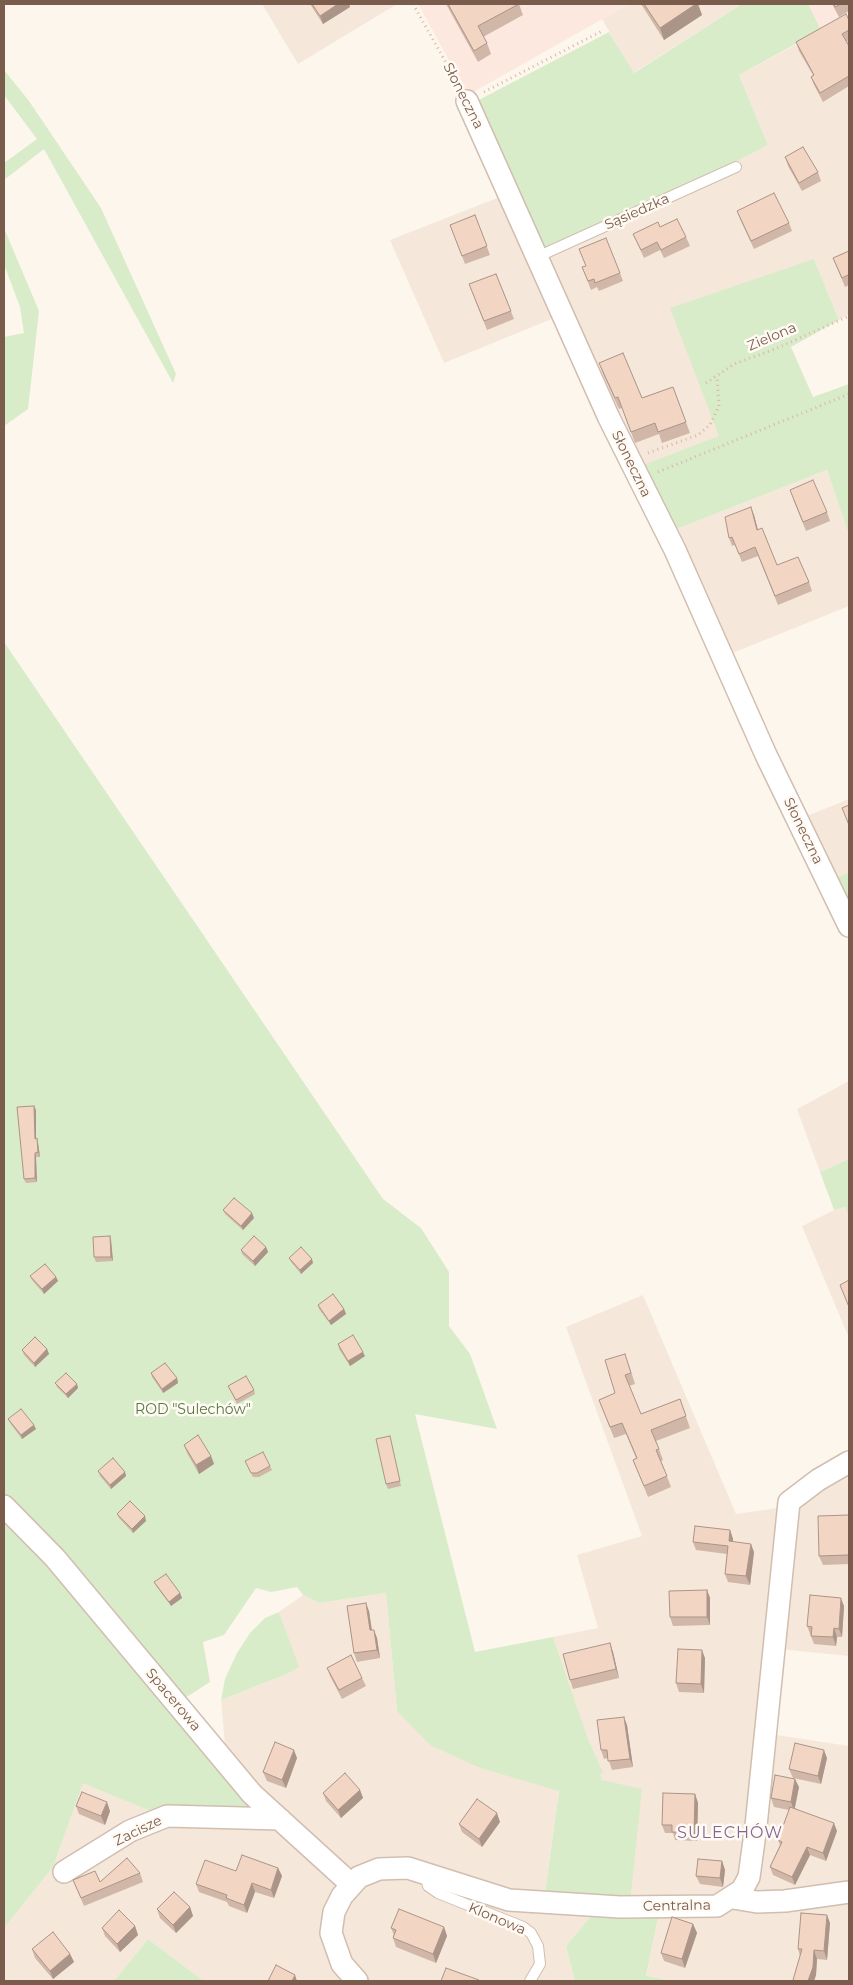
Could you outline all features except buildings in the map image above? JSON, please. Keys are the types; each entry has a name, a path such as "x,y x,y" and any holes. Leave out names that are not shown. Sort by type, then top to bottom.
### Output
{"street":[{"name":"Słoneczna","path":"467,101 629,460 675,550 766,755 849,926"},
{"path":"734,1898 742,1890 749,1877 756,1826 789,1502 818,1480 849,1462"},
{"name":"Spacerowa","path":"4,1506 55,1558 252,1794 352,1885"},
{"name":"Zacisze","path":"64,1872 130,1831 167,1816 280,1819"},
{"name":"Centralna","path":"357,1981 342,1964 332,1933 334,1912 342,1896 359,1877 378,1869 408,1868 509,1900 620,1907 717,1906 734,1898"},
{"path":"734,1898 757,1902 786,1901 849,1892"}],"lane":[{"name":"Sąsiedzka","path":"537,257 736,167"},
{"name":"Klonowa","path":"424,1873 428,1886 438,1893 524,1928 531,1934 538,1946 540,1964 530,1981"}],"path":[{"name":"Słoneczna","path":"413,4 467,101"},
{"path":"467,101 604,30"},
{"name":"Zielona","path":"706,384 734,364 775,349 849,316"},
{"path":"629,460 704,431 719,406 717,376"},
{"path":"639,480 849,394"}],"shaded area":[{"path":"262,4 397,4 298,64"},
{"path":"418,4 629,4 468,95"},
{"path":"629,4 742,4 633,73 602,19"},
{"path":"808,4 849,4 849,16 821,30"},
{"path":"849,16 849,314 839,320 814,259 719,437 640,471 543,256 768,145 739,75"},
{"path":"505,195 559,316 444,363 390,240"},
{"path":"827,470 849,535 849,606 725,656 669,532"},
{"path":"849,799 849,872 832,880 802,818"},
{"path":"849,1081 849,1159 820,1172 797,1109"},
{"path":"845,1207 849,1216 849,1338 802,1226 834,1210"},
{"path":"643,1295 736,1514 785,1507 744,1875 715,1902 630,1903 602,1781 553,1637 598,1628 577,1555 642,1536 566,1327"},
{"path":"849,1468 849,1656 779,1649 794,1505"},
{"path":"386,1593 397,1711 480,1768 559,1790 544,1898 595,1911 566,1946 575,1981 204,1981 148,1939 114,1981 4,1981 4,1928 53,1867 83,1782 171,1820 246,1780 225,1745 221,1700 287,1674 298,1667 279,1612 303,1595 319,1603"},
{"path":"770,1734 849,1746 849,1888 743,1896"},
{"path":"849,1895 849,1981 672,1981 646,1977 659,1913"}],"green space":[{"path":"742,4 808,4 821,30 739,75 768,145 630,216 543,256 473,103 609,32 634,73"},
{"path":"4,70 29,101 101,208 176,374 173,383 44,149 4,180 4,163 37,139 4,95"},
{"path":"4,228 39,311 28,409 4,426 4,337 24,333 20,307 4,264"},
{"path":"814,259 839,320 791,347 813,397 849,384 849,535 827,470 669,532 638,467 719,436 670,308"},
{"name":"ROD \"Sulechów\"","path":"4,642 383,1199 421,1228 449,1272 449,1326 470,1354 497,1429 415,1414 475,1652 553,1637 588,1739 603,1773 600,1774 602,1780 642,1789 630,1903 544,1899 559,1791 480,1768 430,1745 397,1711 386,1593 319,1603 303,1595 297,1587 271,1592 256,1588 224,1635 203,1642 210,1682 182,1700 4,1497"},
{"path":"849,872 849,916 832,880"},
{"path":"849,1159 849,1216 845,1207 834,1210 820,1172"},
{"path":"4,1519 40,1554 269,1815 160,1815 83,1783 53,1867 4,1928"},
{"path":"279,1612 299,1667 287,1674 221,1700 225,1679 237,1653 250,1633 265,1618"},
{"path":"595,1911 659,1913 646,1976 672,1981 575,1981 566,1946"},
{"path":"148,1939 204,1981 114,1981"}],"district":[{"name":"SULECHÓW","path":"730,1833"}]}
